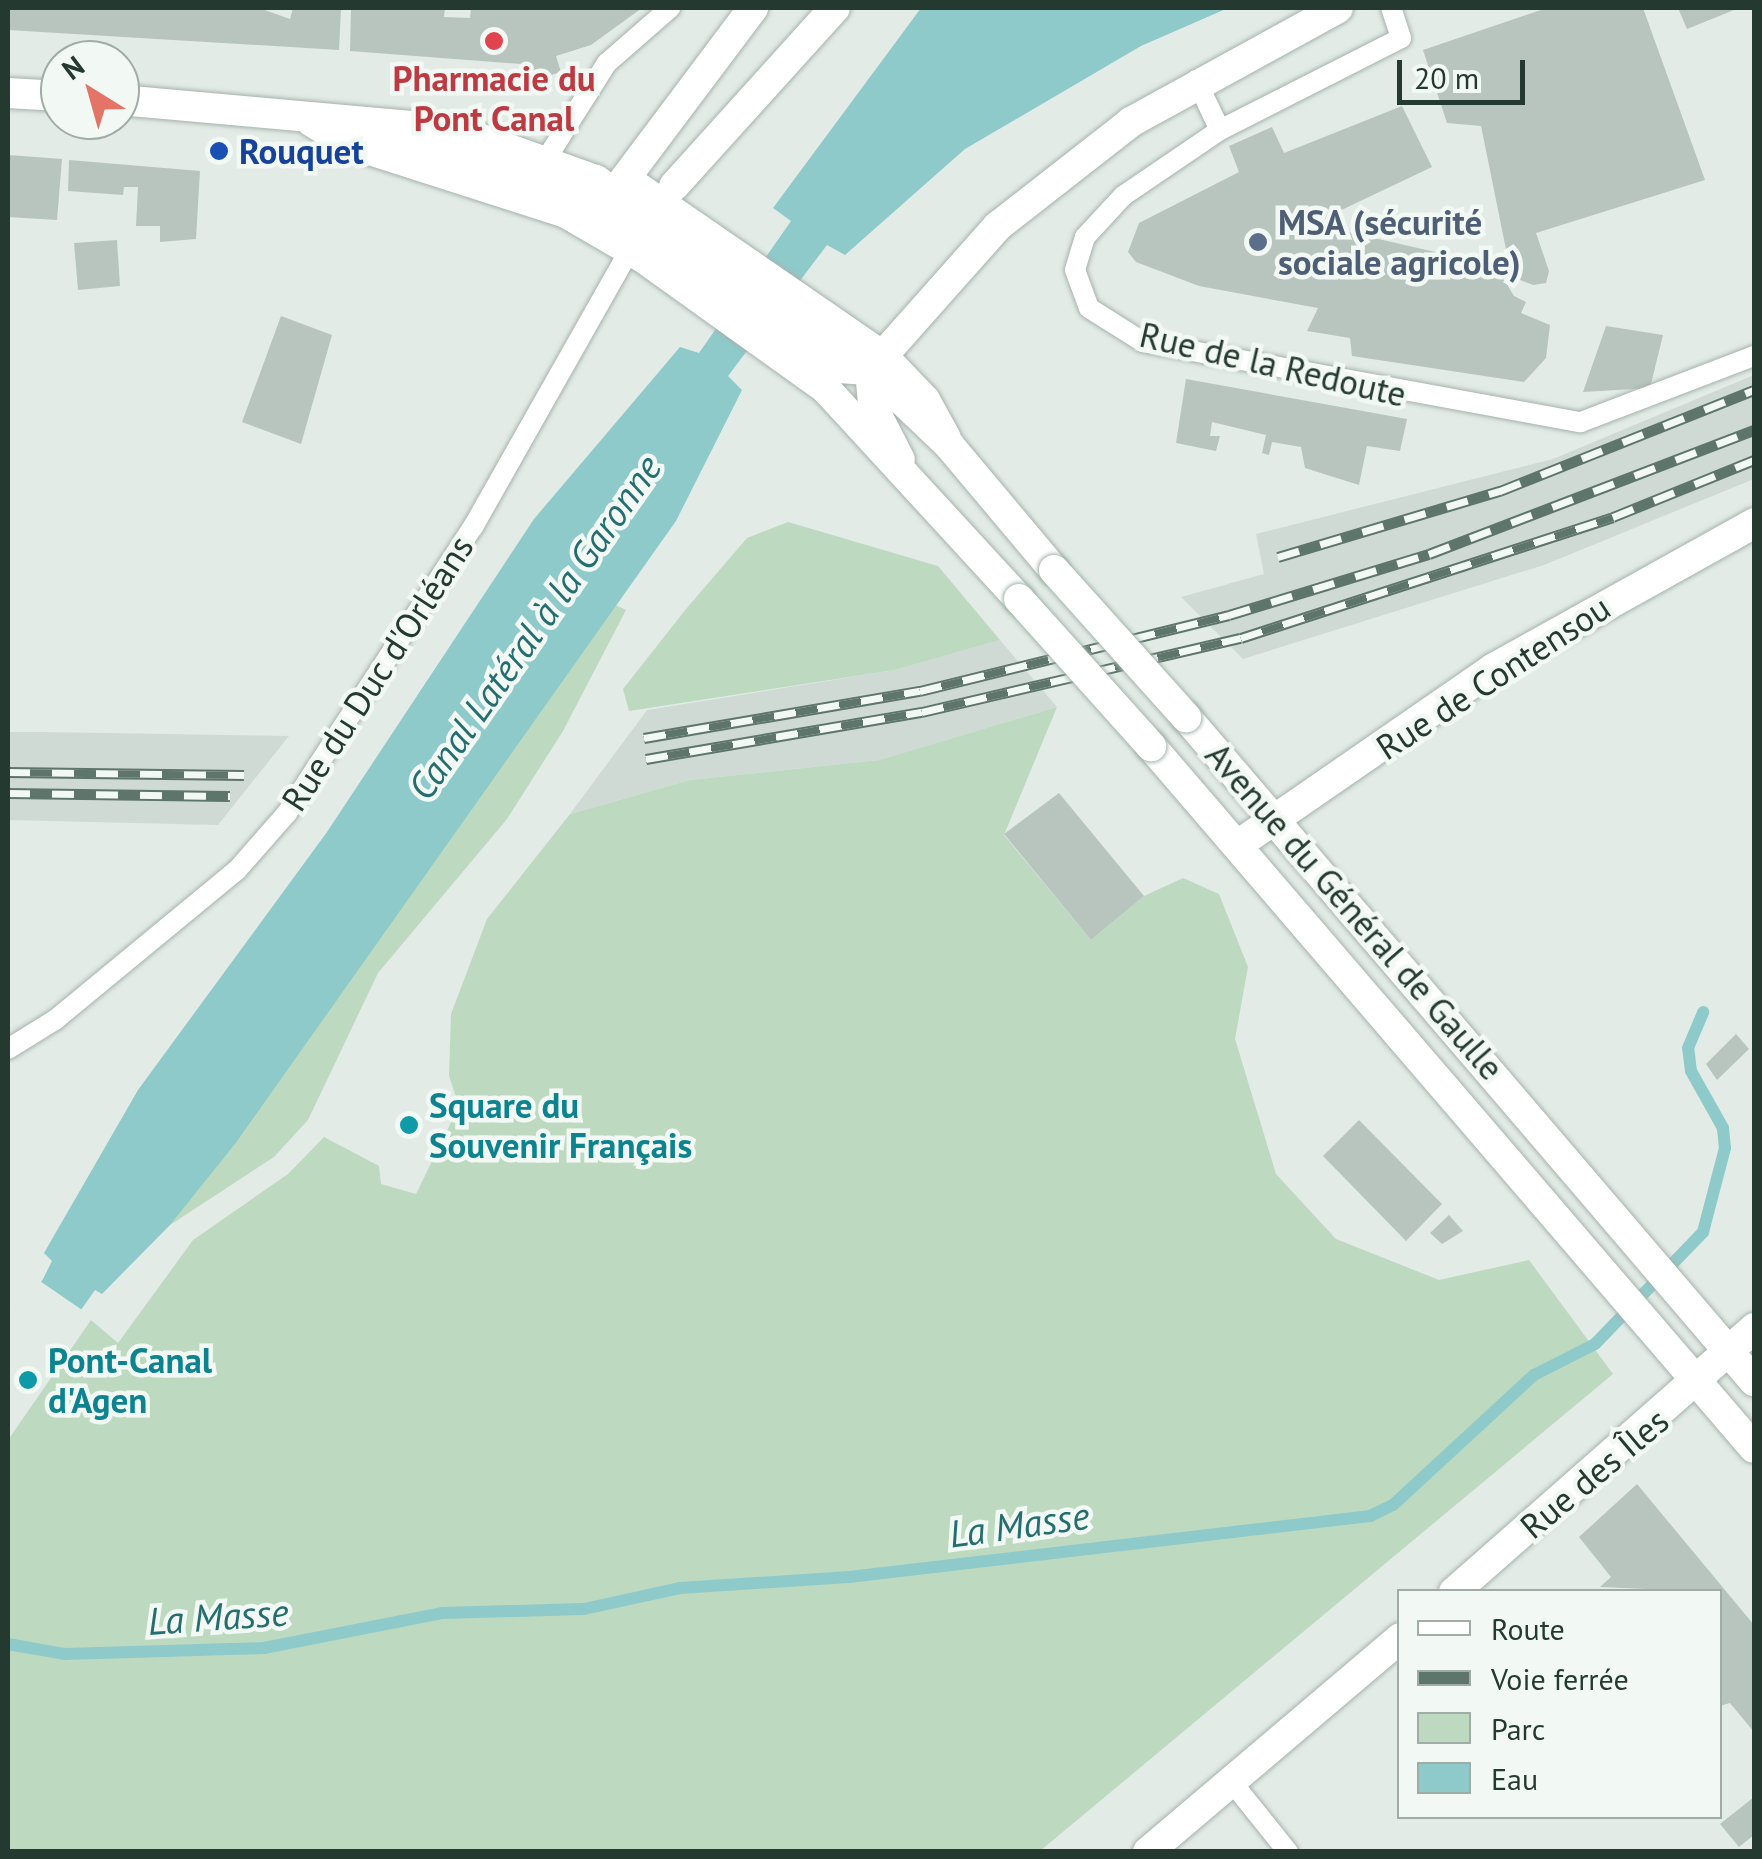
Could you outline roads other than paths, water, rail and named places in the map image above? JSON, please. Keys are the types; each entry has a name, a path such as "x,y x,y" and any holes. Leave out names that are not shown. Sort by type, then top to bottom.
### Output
{"main road":[{"path":"614,194 753,8"},
{"path":"655,224 835,8"},
{"path":"855,362 998,226 1196,80 1338,8"},
{"path":"8,93 40,95"},
{"path":"140,102 309,121 456,130 539,171"},
{"path":"309,121 370,150 496,186 655,224 855,362 900,460"},
{"path":"370,150 421,148 539,171 614,194 855,362 900,460"},
{"name":"Avenue du Général de Gaulle","path":"855,362 950,445 1054,570 1278,820 1754,1381"},
{"name":"Avenue du Général de Gaulle","path":"900,460 1239,844 1607,1275 1685,1383 1754,1448"},
{"name":"Rue de Contensou","path":"1239,844 1494,668 1754,523"},
{"name":"Rue des Îles","path":"1457,1589 1685,1383 1723,1343 1754,1328"},
{"path":"1148,1852 1397,1641"}],"lane":[{"path":"539,171 607,63 670,8"},
{"path":"1196,80 1220,130 1401,38 1391,8"},
{"name":"Rue de la Redoute","path":"1220,130 1123,196 1084,237 1075,270 1081,296 1143,342 1581,422 1754,356"},
{"name":"Rue du Duc d'Orléans","path":"8,1049 55,1020 237,870 287,813 473,527 655,224"},
{"path":"1231,1781 1288,1852"}],"water":[{"name":"Canal Latéral à la Garonne","path":"921,8 1228,8 1141,46 965,149 845,255 827,245 728,376 742,390 676,521 235,1144 170,1225 102,1294 95,1290 8,1414 8,1330 43,1279 52,1261 44,1253 138,1090 327,832 534,519 680,347 699,353 791,221 773,208"}],"waterway":[{"name":"La Masse","path":"8,1644 65,1654 264,1648 442,1613 584,1609 680,1588 849,1577 1370,1516 1393,1505 1534,1375 1595,1344 1703,1232 1725,1148 1723,1128 1691,1071 1688,1048 1703,1012"}],"railway":[{"path":"1278,557 1500,491 1754,390"},
{"path":"644,738 920,691 1229,615 1429,554 1754,430"},
{"path":"646,759 922,712 1241,638 1613,517 1754,460"},
{"path":"8,772 244,775"},
{"path":"8,793 230,796"}],"place":[{"name":"Pharmacie du Pont Canal","path":"494,41"},
{"name":"Rouquet","path":"219,151"},
{"name":"MSA (sécurité sociale agricole)","path":"1258,242"},
{"name":"Square du Souvenir Français","path":"409,1125"},
{"name":"Pont-Canal d'Agen","path":"28,1380"}]}
